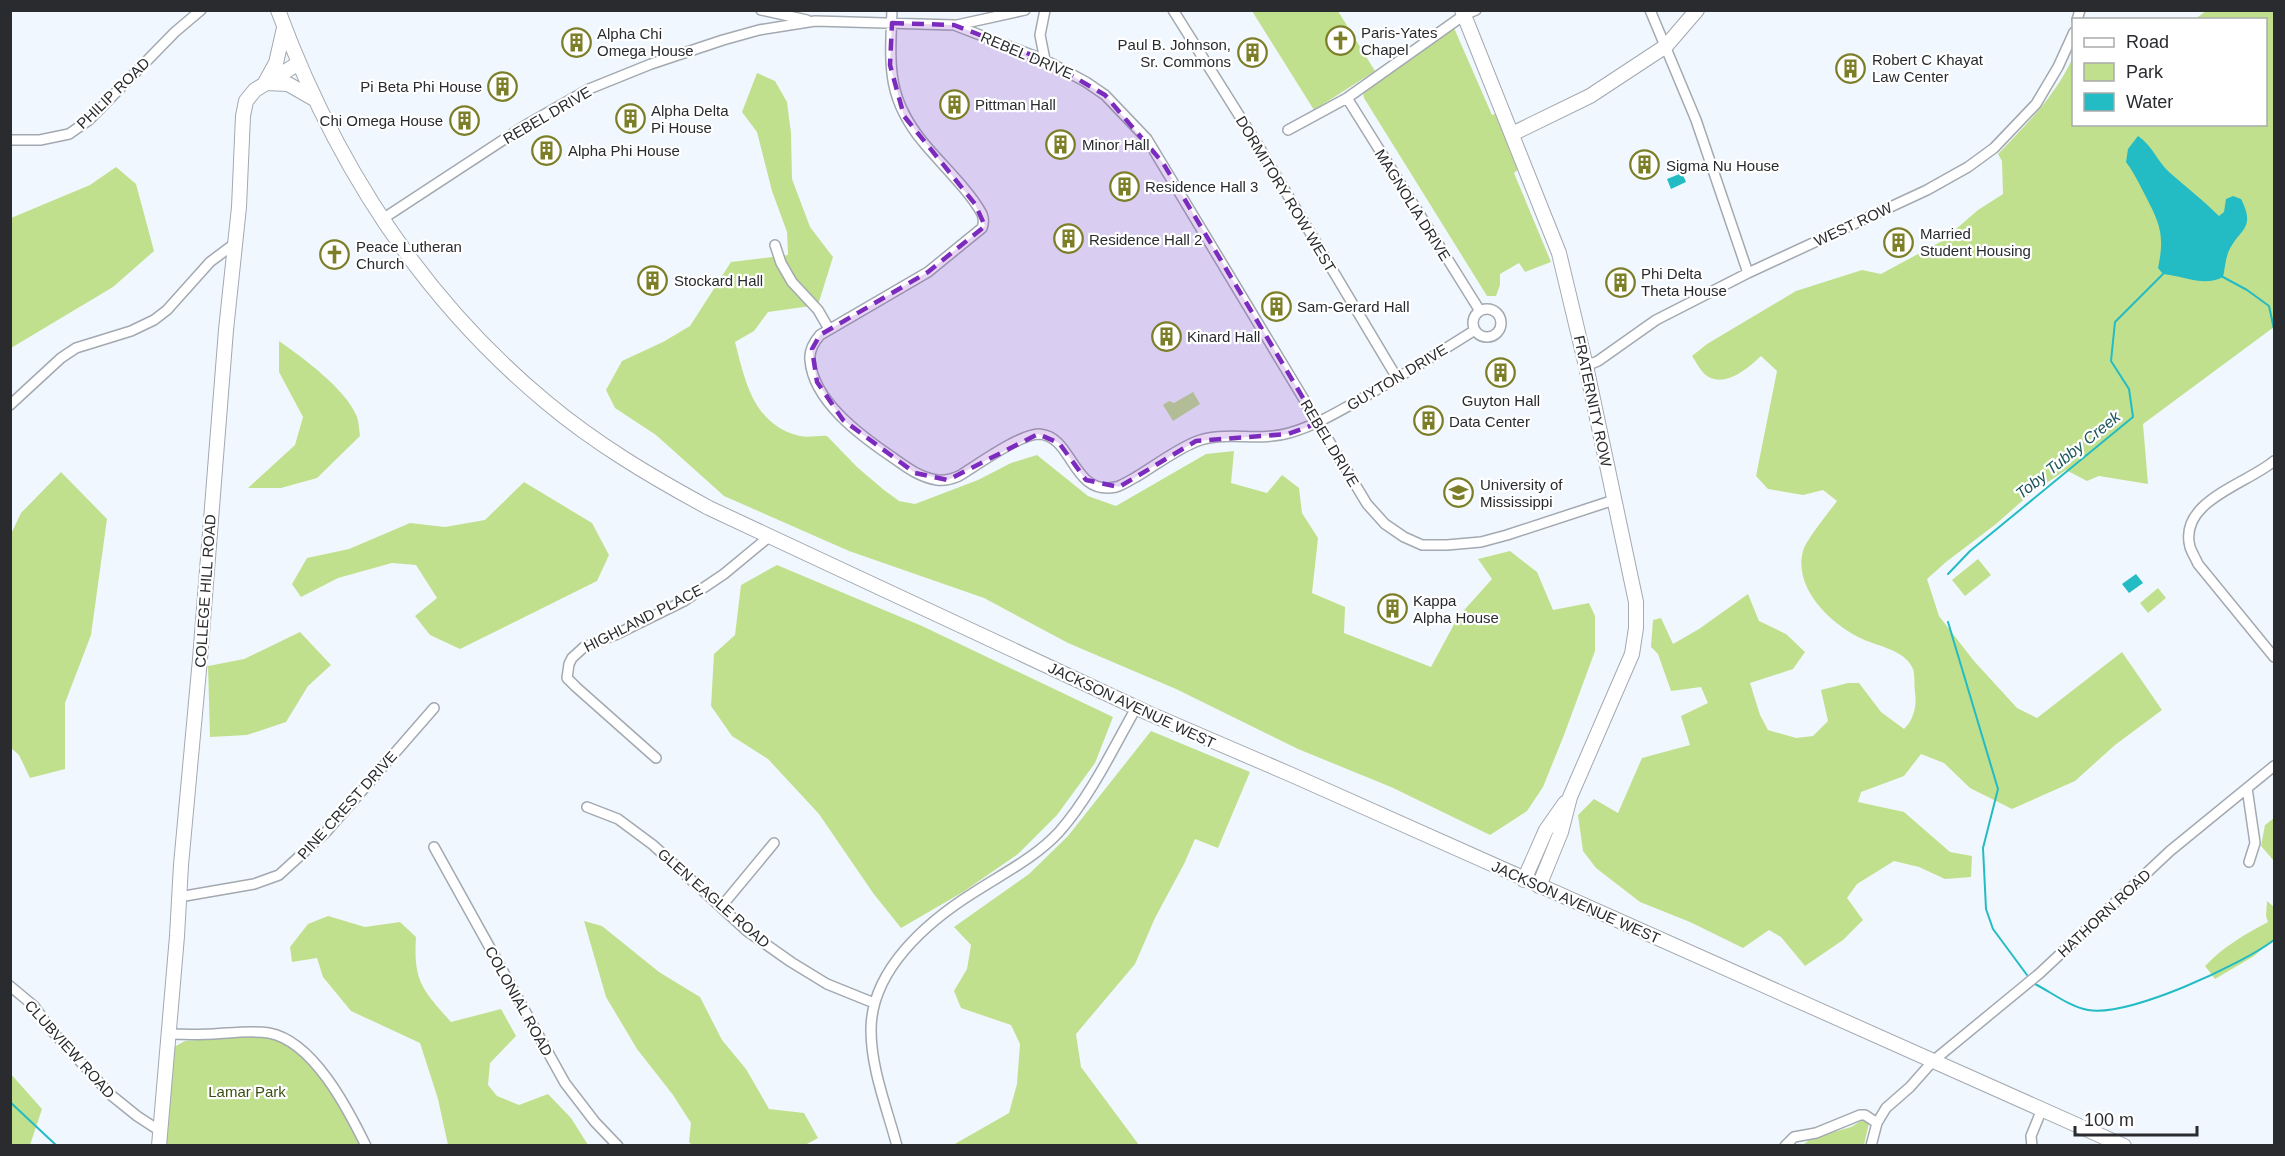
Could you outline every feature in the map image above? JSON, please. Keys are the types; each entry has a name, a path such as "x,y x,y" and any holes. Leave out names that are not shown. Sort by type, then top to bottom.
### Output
{"street":[{"name":"PHILIP ROAD","path":"10,140 40,140 69,135 89,120 132,78 156,50 201,10"},
{"name":"JACKSON AVENUE WEST","path":"278,10 298,63 337,146 381,219 419,273 501,362 546,403 586,434 642,471 709,508 1136,708 1293,775 2124,1146"},
{"path":"775,245 781,263 792,282 806,295 829,329 928,272 982,228 983,216 975,204 904,116 894,90 890,65 892,10"},
{"path":"954,25 1002,17 1025,10"},
{"path":"1045,10 1040,35 1045,60"},
{"name":"DORMITORY ROW WEST","path":"1173,10 1259,147 1397,378"},
{"path":"1650,10 1696,120 1748,273"},
{"path":"1512,134 1590,96 1666,45 1697,10"},
{"path":"767,28 761,11 815,21"},
{"path":"1288,130 1347,98 1467,12"},
{"name":"FRATERNITY ROW","path":"1467,12 1559,253 1633,577 1636,602 1636,628 1632,654 1570,797 1561,832 1539,886"},
{"name":"REBEL DRIVE","path":"381,219 525,125 589,89 661,60 767,28 815,21 954,25 1045,60 1086,82 1105,95 1147,139 1318,423 1377,516 1404,537 1422,545 1480,542 1614,500"},
{"path":"284,28 276,63 265,83 288,84 316,100"},
{"name":"WEST ROW","path":"1586,366 1599,361 1656,320 1748,273 1927,190 1968,167 2018,126 2036,104 2058,67 2072,34"},
{"name":"COLLEGE HILL ROAD","path":"159,1146 238,207 243,116 246,101 255,90 298,63"},
{"name":"MAGNOLIA DRIVE","path":"1347,98 1480,311"},
{"path":"10,405 61,358 76,348 154,320 167,310 210,262 234,244"},
{"name":"GUYTON DRIVE","path":"829,329 814,342 809,358 817,382 828,401 843,420 862,437 915,473 940,481 948,480 959,476 1024,437 1038,434 1051,437 1059,443 1086,480 1096,486 1119,486 1196,441 1211,438 1265,437 1288,434 1318,423 1475,330 1482,336 1491,337 1500,327 1500,318 1494,311 1487,309 1480,311"},
{"path":"1475,330 1474,318 1480,311"},
{"path":"2274,461 2264,470 2204,505 2190,522 2189,532 2190,547 2198,564 2274,657"},
{"name":"HIGHLAND PLACE","path":"656,759 567,678 567,668 572,658 584,647 684,601 724,574 770,536"},
{"name":"PINE CREST DRIVE","path":"179,897 254,884 279,875 326,832 434,708"},
{"path":"897,1146 874,1061 871,1029 874,1003 882,982 894,963 922,933 954,905 1027,859 1058,832 1083,798 1136,708"},
{"name":"HATHORN ROAD","path":"1877,1123 1886,1108 1920,1077 1933,1061 2040,973 2170,851 2274,766"},
{"path":"2247,789 2255,843 2249,862"},
{"name":"FRATERNITY ROW","path":"1524,880 1546,830 1570,797"},
{"name":"GLEN EAGLE ROAD","path":"587,807 618,819 644,839 747,931 790,962 827,984 874,1003"},
{"path":"721,907 774,843"},
{"name":"COLONIAL ROAD","path":"434,847 565,1083 595,1122 618,1146"},
{"name":"CLUBVIEW ROAD","path":"10,986 34,1006 59,1039 111,1095 160,1131"},
{"path":"168,1034 254,1031 272,1033 290,1042 323,1072 350,1113 366,1146"},
{"path":"2032,1146 2031,1136 2042,1109"},
{"path":"1785,1146 1794,1137 1825,1130 1860,1115 1865,1115 1877,1123 1871,1146"}],"highlighted area":[{"path":"892,23 954,25 1045,60 1105,95 1163,163 1318,423 1288,434 1196,441 1119,487 1086,480 1059,443 1038,434 948,480 915,473 843,420 817,382 812,349 820,335 928,272 985,226 975,204 904,116 890,65"}],"green space":[{"path":"1252,11 1338,11 1375,71 1314,110"},
{"path":"2206,11 2274,11 2274,327 2143,424 2148,484 2099,476 2087,481 2066,470 2030,494 1927,579 1939,616 1974,661 2017,708 2037,718 2122,652 2162,710 2115,745 2075,781 2012,809 1970,788 1944,763 1921,754 1904,776 1861,792 1858,802 1904,812 1950,852 1972,856 1971,877 1945,879 1919,867 1894,861 1857,884 1847,898 1863,920 1843,940 1805,966 1781,937 1769,930 1743,948 1690,922 1640,902 1596,868 1583,851 1578,815 1594,799 1618,813 1642,758 1690,745 1681,716 1708,703 1701,687 1671,691 1658,654 1651,647 1653,620 1661,618 1673,644 1699,629 1748,594 1759,621 1786,634 1805,652 1793,669 1750,683 1760,715 1768,730 1796,738 1813,736 1828,721 1821,690 1848,683 1859,683 1881,712 1904,729 1912,717 1916,702 1914,671 1909,662 1897,652 1858,637 1836,622 1816,602 1803,578 1801,564 1805,546 1837,501 1823,490 1803,495 1768,489 1756,476 1777,371 1761,356 1736,375 1722,380 1714,379 1705,374 1692,356 1707,344 1796,291 1862,270 1881,274 1942,241 1978,210 2003,194 2002,161 1998,154 2049,96 2072,59 2072,126 2267,126 2267,18 2196,18"},
{"path":"1454,28 1492,115 1495,114 1519,169 1514,173 1551,262 1525,272 1519,263 1500,274 1500,285 1496,296 1487,296 1363,93"},
{"path":"757,73 775,81 787,102 791,133 792,179 810,227 833,257 818,305 768,312 754,331 735,342 748,386 761,411 771,422 800,436 827,436 857,467 884,490 899,501 915,504 978,480 1011,463 1037,455 1088,496 1116,506 1206,454 1234,451 1231,483 1267,493 1282,475 1299,488 1302,513 1318,538 1312,593 1345,607 1344,633 1431,667 1458,617 1492,579 1478,559 1510,551 1537,572 1553,610 1589,603 1595,616 1595,651 1543,787 1527,811 1490,835 1391,787 1298,749 1176,689 1068,643 984,598 849,551 724,496 656,435 615,408 606,390 622,361 663,342 690,326 731,262 788,255 787,232 772,191 757,132 742,112"},
{"path":"116,167 136,184 154,251 113,287 11,348 11,218 90,185"},
{"path":"279,341 323,375 344,396 357,417 360,436 317,478 281,488 248,488 295,445 303,417 279,372"},
{"path":"1193,392 1200,404 1173,421 1163,405 1169,401 1174,403"},
{"path":"61,472 107,519 91,635 65,703 65,769 30,778 19,755 11,748 11,534 21,513"},
{"path":"524,482 592,523 609,555 597,581 460,649 430,635 415,616 437,598 416,565 392,563 338,578 301,597 292,584 307,558 349,549 410,523 445,527 485,520"},
{"path":"1978,559 1991,575 1965,596 1952,580"},
{"path":"777,565 922,626 1113,717 1095,763 1057,815 1018,854 963,892 901,928 873,893 819,814 768,759 732,736 711,706 714,654 735,635 741,585"},
{"path":"2158,588 2166,598 2148,613 2140,603"},
{"path":"300,632 331,665 308,686 286,722 247,735 210,737 208,666 244,659"},
{"path":"1151,731 1250,772 1218,848 1195,839 1155,918 1135,964 1076,1034 1081,1067 1139,1145 953,1145 1009,1113 1017,1084 1020,1044 1011,1025 961,1008 954,991 967,969 971,945 954,927 1029,874 1068,836"},
{"path":"2274,818 2274,861 2261,846 2265,825"},
{"path":"2267,901 2274,907 2274,939 2254,956 2215,979 2205,966 2227,947 2268,922"},
{"path":"328,916 365,927 400,922 416,937 416,965 422,984 433,1002 451,1022 501,1009 516,1036 490,1063 488,1085 497,1096 519,1105 548,1094 571,1118 588,1145 448,1145 438,1099 420,1043 351,1011 323,977 317,958 292,962 290,947 308,924"},
{"path":"584,921 602,926 659,972 700,997 722,1040 746,1069 769,1109 804,1113 818,1138 805,1145 692,1145 689,1142 691,1123 673,1095 637,1049 606,997"},
{"name":"Lamar Park","path":"270,1037 287,1045 313,1069 335,1099 359,1145 164,1146 174,1047 185,1041"},
{"path":"10,1073 42,1109 30,1145 11,1145"},
{"path":"1864,1119 1869,1123 1864,1145 1802,1146 1810,1139 1851,1127"}],"water":[{"path":"2138,136 2169,172 2219,216 2224,212 2226,199 2233,196 2241,199 2247,223 2228,253 2223,277 2208,281 2193,280 2163,274 2158,268 2161,238 2158,222 2126,162 2128,149"},
{"path":"1682,173 1686,182 1671,189 1667,179"},
{"path":"2136,574 2143,583 2129,593 2122,584"}],"waterway":[{"name":"Toby Tubby Creek","path":"1948,574 1970,551 2133,417 2129,389 2111,361 2115,322 2163,274"},
{"path":"2223,277 2247,290 2269,306 2274,329"},
{"name":"Toby Tubby Creek","path":"1948,622 1998,789 1983,848 1986,909 1993,929 2027,975"},
{"name":"Toby Tubby Creek","path":"2035,984 2068,1003 2088,1010 2130,1006 2156,998 2211,975 2274,940"},
{"path":"10,1102 57,1146"}],"place":[{"name":"Paris-Yates Chapel","path":"1340,41"},
{"name":"Alpha Chi Omega House","path":"576,42"},
{"name":"Paul B. Johnson, Sr. Commons","path":"1252,53"},
{"name":"Robert C Khayat Law Center","path":"1851,68"},
{"name":"Pi Beta Phi House","path":"503,86"},
{"name":"Pittman Hall","path":"954,104"},
{"name":"Alpha Delta Pi House","path":"630,119"},
{"name":"Chi Omega House","path":"464,120"},
{"name":"Minor Hall","path":"1061,144"},
{"name":"Alpha Phi House","path":"547,150"},
{"name":"Sigma Nu House","path":"1645,165"},
{"name":"Residence Hall 3","path":"1124,186"},
{"name":"Residence Hall 2","path":"1068,239"},
{"name":"Married Student Housing","path":"1899,242"},
{"name":"Peace Lutheran Church","path":"335,255"},
{"name":"Stockard Hall","path":"653,280"},
{"name":"Phi Delta Theta House","path":"1620,282"},
{"name":"Sam-Gerard Hall","path":"1276,306"},
{"name":"Kinard Hall","path":"1166,336"},
{"name":"Guyton Hall","path":"1501,373"},
{"name":"Data Center","path":"1428,421"},
{"name":"University of Mississippi","path":"1459,493"},
{"name":"Kappa Alpha House","path":"1392,609"}]}
